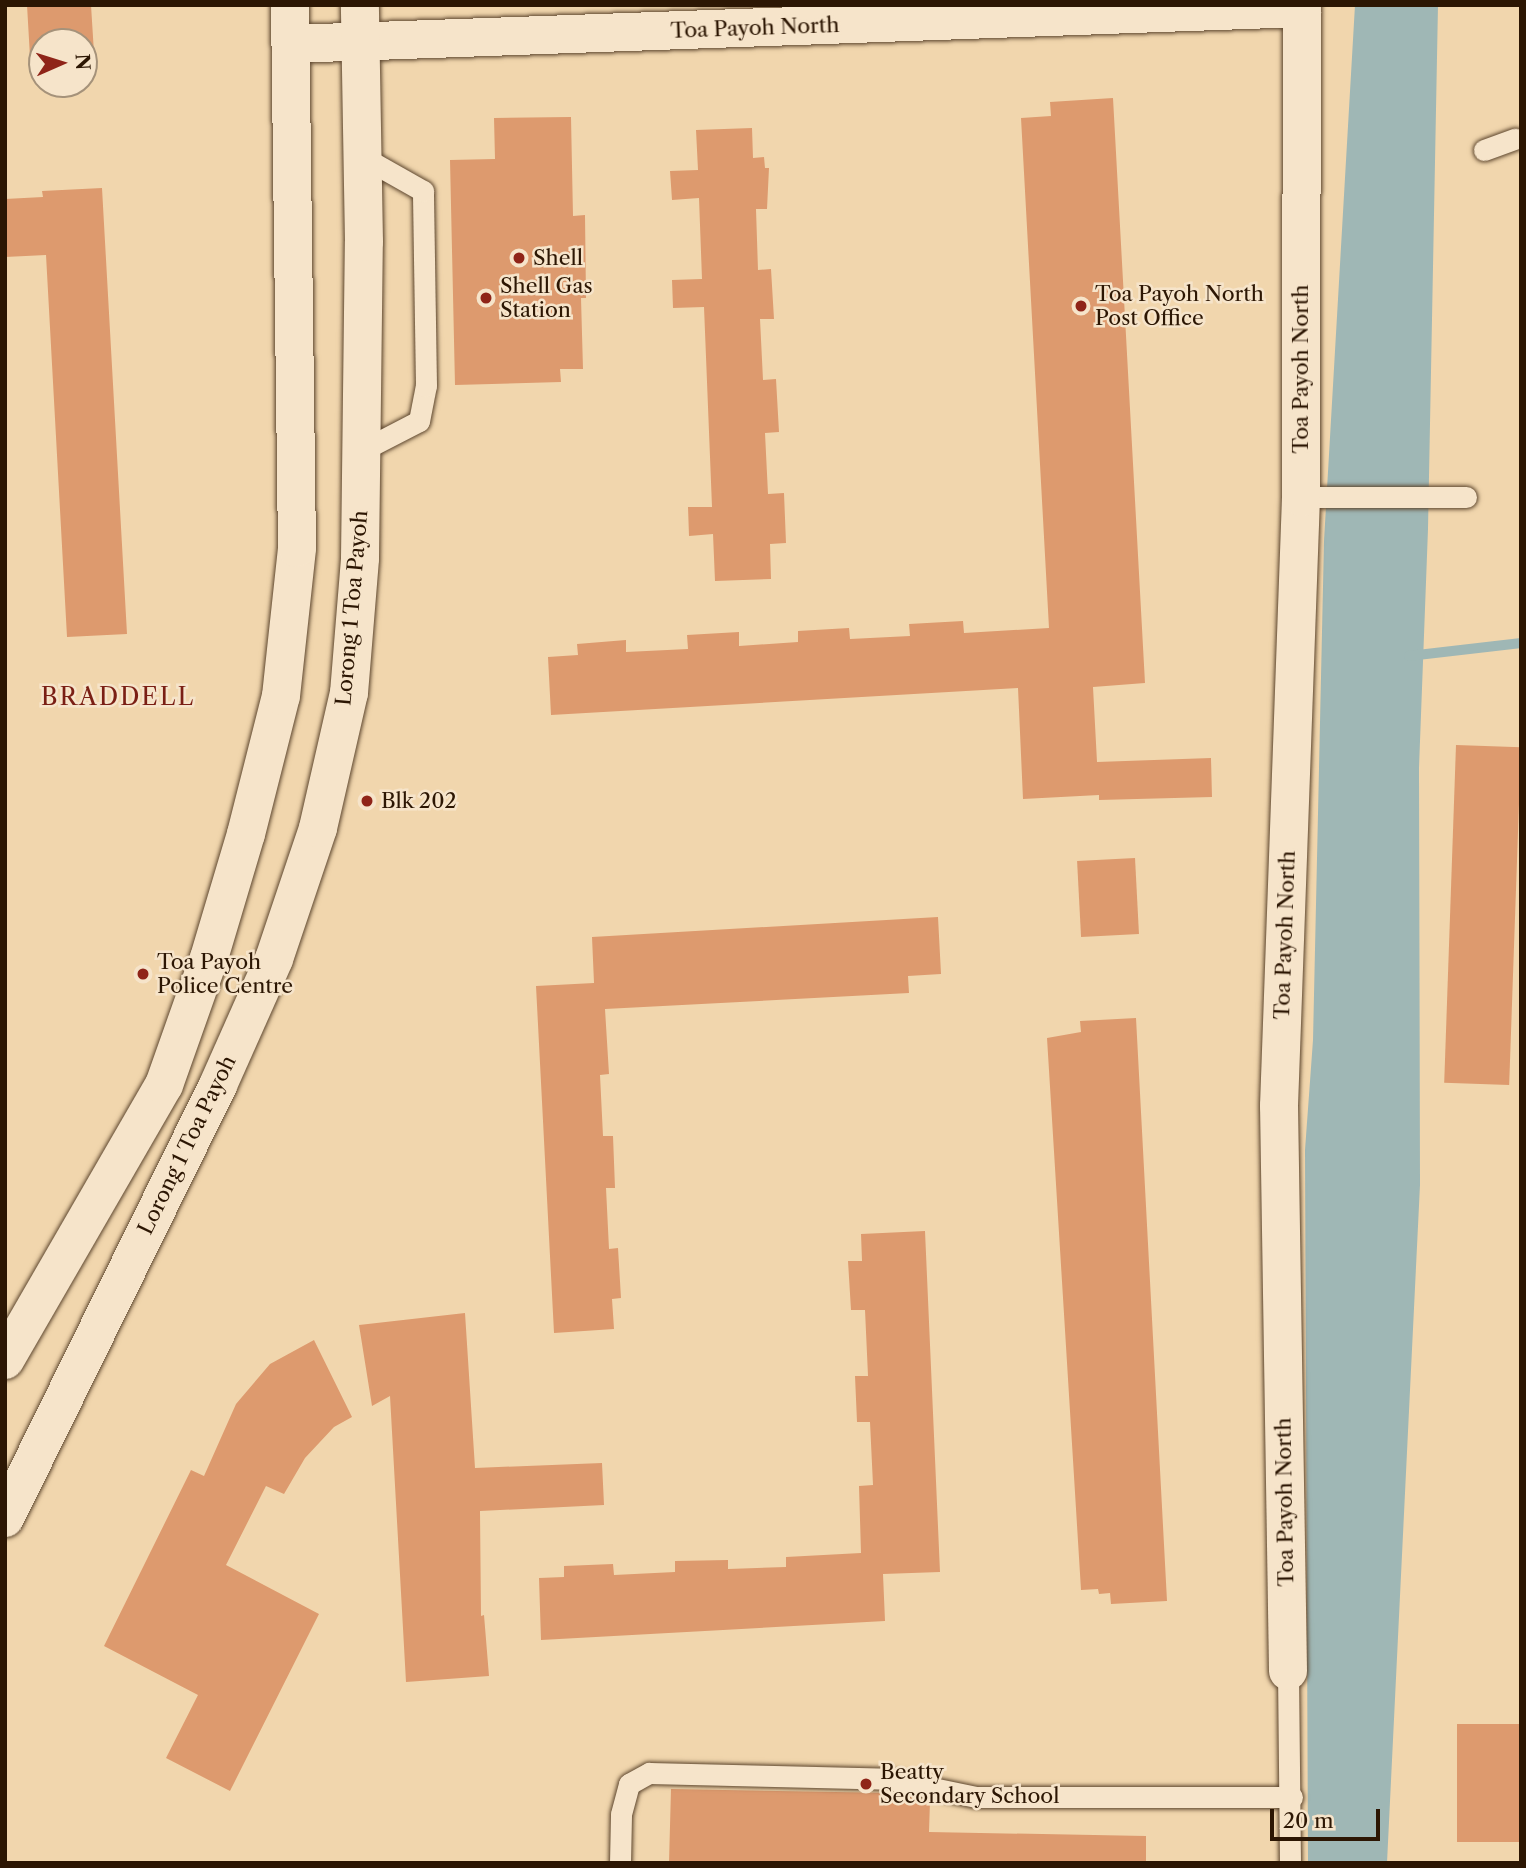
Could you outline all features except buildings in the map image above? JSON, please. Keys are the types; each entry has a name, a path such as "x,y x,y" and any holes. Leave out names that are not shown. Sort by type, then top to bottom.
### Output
{"main road":[{"path":"5,1360 164,1085 209,958 246,834 281,695 297,548 289,5"},
{"name":"Toa Payoh North","path":"291,44 361,23 1302,7 1312,496 1279,1106 1288,1671"},
{"name":"Lorong 1 Toa Payoh","path":"5,1518 218,1085 274,959 318,828 349,693 360,558 363,157 361,23"}],"lane":[{"path":"1484,150 1515,139"},
{"path":"361,451 419,421 426,386 423,191 363,157"},
{"path":"1312,496 1466,497"},
{"name":"Toa Payoh North","path":"1288,1671 1292,1797 1290,1863"},
{"path":"620,1863 621,1814 629,1784 649,1773 889,1779 976,1797 1292,1797"}],"water":[{"path":"1355,5 1438,5 1428,529 1419,768 1420,1185 1387,1863 1308,1863 1305,1150 1313,1040 1324,541"}],"waterway":[{"path":"1409,656 1521,643"}],"place":[{"name":"Shell","path":"519,258"},
{"name":"Shell Gas Station","path":"486,298"},
{"name":"Toa Payoh North Post Office","path":"1081,306"},
{"name":"Blk 202","path":"367,801"},
{"name":"Toa Payoh Police Centre","path":"143,974"},
{"name":"Beatty Secondary School","path":"866,1784"}],"district":[{"name":"BRADDELL","path":"118,697"}]}
